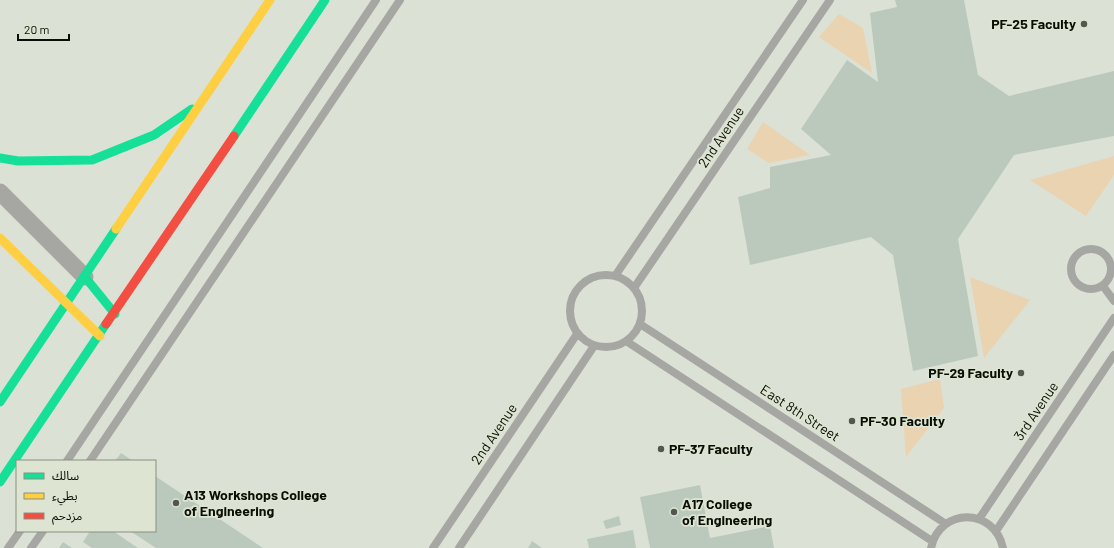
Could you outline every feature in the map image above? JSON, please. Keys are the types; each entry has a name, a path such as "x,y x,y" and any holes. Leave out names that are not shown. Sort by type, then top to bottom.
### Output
{"main road":[{"path":"0,402 270,0"},
{"path":"0,482 115,314 325,0"},
{"path":"0,158 18,161 92,160 154,135 202,103"},
{"path":"0,238 100,336"},
{"path":"85,276 115,314"}],"street":[{"path":"0,192 85,276"}],"lane":[{"path":"68,460 376,0"},
{"path":"91,460 400,0"},
{"name":"2nd Avenue","path":"615,276 803,0"},
{"name":"2nd Avenue","path":"634,288 830,0"},
{"path":"1086,250 1100,251 1110,261 1112,275 1103,286 1090,289 1077,284 1071,271 1075,258 1086,250"},
{"path":"600,275 615,276 627,281 634,288 642,305 640,324 635,332 626,341 612,347 594,346 584,341 577,334 569,317 569,308 576,290 590,278 600,275"},
{"path":"1103,286 1114,301"},
{"name":"3rd Avenue","path":"979,519 1114,318"},
{"name":"East 8th Street","path":"640,324 946,524"},
{"name":"2nd Avenue","path":"433,548 577,334"},
{"path":"626,341 932,544 937,532 946,524 961,517 979,519 988,524 996,531 1003,548"},
{"path":"459,548 594,346"},
{"path":"996,531 1114,355"},
{"path":"8,548 19,532"},
{"path":"31,548 42,532"}],"shaded area":[{"path":"839,14 863,28 872,73 819,37"},
{"path":"763,122 810,155 769,163 747,149"},
{"path":"1114,156 1114,175 1086,216 1030,180"},
{"path":"970,277 1030,300 984,358"},
{"path":"940,379 944,408 906,457 901,389"}],"building":[{"path":"895,0 964,0 978,75 1009,96 1114,71 1114,136 1014,155 958,239 978,356 913,371 893,255 871,237 750,265 738,197 770,188 770,167 831,155 801,129 847,60 878,82 870,13 897,7"},
{"path":"121,453 132,460 116,460"},
{"name":"A13 Workshops College of Engineering","path":"156,477 263,548 156,548 132,532 156,532"},
{"name":"A17 College of Engineering","path":"700,485 710,538 770,526 774,548 650,548 640,497"},
{"path":"619,516 621,525 606,529 603,521"},
{"path":"633,530 636,548 589,548 587,539"},
{"path":"89,532 114,532 138,548 92,548 83,542"},
{"path":"532,541 542,548 528,548"},
{"path":"63,542 72,548 59,548"}],"traffic: fast":[{"path":"234,136 325,0"},
{"path":"0,158 18,161 92,160 154,135 192,109"},
{"path":"0,402 116,229"},
{"path":"85,277 115,314"},
{"path":"0,482 106,324"}],"traffic: slow":[{"path":"116,229 270,0"},
{"path":"0,238 100,336"}],"traffic: jam":[{"path":"106,324 234,136"}],"place":[{"name":"PF-25 Faculty","path":"1084,24"},
{"name":"PF-29 Faculty","path":"1021,373"},
{"name":"PF-30 Faculty","path":"852,421"},
{"name":"PF-37 Faculty","path":"661,449"},
{"name":"A13 Workshops College of Engineering","path":"176,503"},
{"name":"A17 College of Engineering","path":"674,512"}]}
